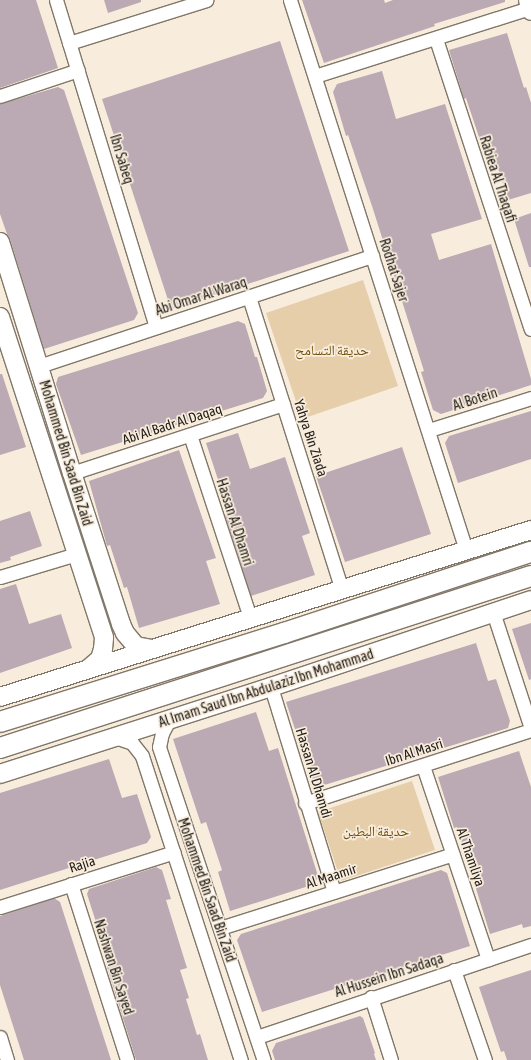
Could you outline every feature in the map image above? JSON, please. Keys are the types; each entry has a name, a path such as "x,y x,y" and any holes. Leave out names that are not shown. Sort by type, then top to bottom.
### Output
{"main road":[{"path":"0,722 276,635 531,552"},
{"name":"Al Imam Saud Ibn Abdulaziz Ibn Mohammad","path":"0,748 531,576"},
{"path":"0,756 37,736"}],"street":[{"name":"Ibn Sabeq","path":"56,0 156,327"},
{"path":"69,43 206,0"},
{"name":"Rodhat Sajer","path":"290,0 429,430 466,550"},
{"path":"315,76 436,39 530,6"},
{"name":"Rabiea Al Thaqafi","path":"436,39 531,329"},
{"path":"0,96 78,70"},
{"name":"Mohammed Bin Saad Bin Zaid","path":"0,242 121,624 125,633 136,646 151,649"},
{"name":"Abi Omar Al Waraq","path":"39,366 372,256"},
{"name":"Yahya Bin Ziada","path":"249,296 342,590"},
{"name":"Mohammed Bin Saad Bin Zaid","path":"0,317 104,638 100,659 88,669"},
{"name":"Al Botein","path":"429,430 531,398"},
{"name":"Abi Al Badr Al Daqaq","path":"72,473 283,404"},
{"name":"Hassan Al Dhamri","path":"190,435 250,618"},
{"path":"0,698 531,530"},
{"path":"0,577 76,554"},
{"name":"Al Imam Saud Ibn Abdulaziz Ibn Mohammad","path":"0,774 271,687 531,600"},
{"path":"494,612 531,729"},
{"path":"100,627 106,632 114,634 121,624"},
{"name":"Hassan Al Dhamdi","path":"271,687 334,892"},
{"name":"Mohammed Bin Saad Bin Zaid","path":"169,720 162,733 159,747 264,1060"},
{"name":"Ibn Al Masri","path":"306,803 423,766 531,729"},
{"name":"Mohammed Bin Saad Bin Zaid","path":"115,737 132,743 142,756 242,1060"},
{"name":"Al Thamliya","path":"423,766 488,959"},
{"name":"Rajia","path":"0,907 174,852"},
{"name":"Al Maamir","path":"220,928 453,854"},
{"name":"Nashwan Bin Sayed","path":"71,884 127,1060"},
{"name":"Al Hussein Ibn Sadaqa","path":"257,1037 371,997 531,945"},
{"path":"454,970 485,1060"},
{"path":"371,997 391,1060"},
{"path":"0,1037 7,1060"}],"green space":[{"name":"حديقة التسامح","path":"363,280 398,386 302,419 266,313"},
{"name":"حديقة البطين","path":"412,781 435,850 341,881 318,812"}],"building":[{"path":"0,0 36,0 58,68 0,88"},
{"path":"104,0 141,0 141,2 108,13"},
{"path":"302,0 384,0 385,3 393,0 505,0 505,2 434,24 435,26 324,63"},
{"path":"507,33 524,88 526,87 531,103 531,193 508,200 491,146 483,149 466,98 464,99 449,50"},
{"path":"280,41 349,251 171,309 102,99"},
{"path":"382,71 396,119 445,104 482,219 431,234 439,260 491,244 531,379 531,385 441,414 433,410 421,372 424,371 373,209 348,135 346,136 333,92 337,84"},
{"path":"58,87 64,90 138,313 134,320 44,349 10,239 0,214 0,104"},
{"path":"531,213 531,267 529,267 514,219"},
{"path":"238,321 245,324 255,357 257,357 267,391 263,398 81,455 56,384 58,377"},
{"path":"0,374 2,374 26,447 0,455"},
{"path":"531,411 531,459 458,483 445,443 449,436"},
{"path":"238,433 250,469 285,457 310,533 302,536 315,575 251,596 225,515 229,513 206,443"},
{"path":"402,447 431,534 345,562 316,476"},
{"path":"179,450 216,558 206,561 220,604 139,628 127,587 124,588 110,545 107,546 89,481"},
{"path":"30,511 42,546 10,557 11,560 0,563 0,521"},
{"path":"16,584 29,624 61,614 72,648 0,673 0,589"},
{"path":"531,623 531,679 529,680 512,629"},
{"path":"476,643 488,681 496,679 510,721 508,728 318,787 313,783 286,702"},
{"path":"256,712 269,751 278,748 318,876 315,884 230,911 218,872 222,870 206,822 201,824 173,739"},
{"path":"519,751 531,787 531,926 523,928 522,924 490,934 457,827 454,828 438,777"},
{"path":"109,759 122,798 137,794 151,837 147,843 0,890 0,793"},
{"path":"156,867 162,870 171,899 166,900 187,968 180,970 189,998 186,999 197,1035 200,1034 208,1060 136,1060 107,967 110,966 87,894 89,889"},
{"path":"441,870 447,873 470,946 262,1012 237,940 241,934"},
{"path":"54,898 60,902 111,1060 24,1060 0,985 0,916"},
{"path":"531,970 531,1060 507,1060 504,1051 501,1052 479,987"},
{"path":"360,1016 363,1018 376,1060 275,1060 272,1051 276,1043"}]}
